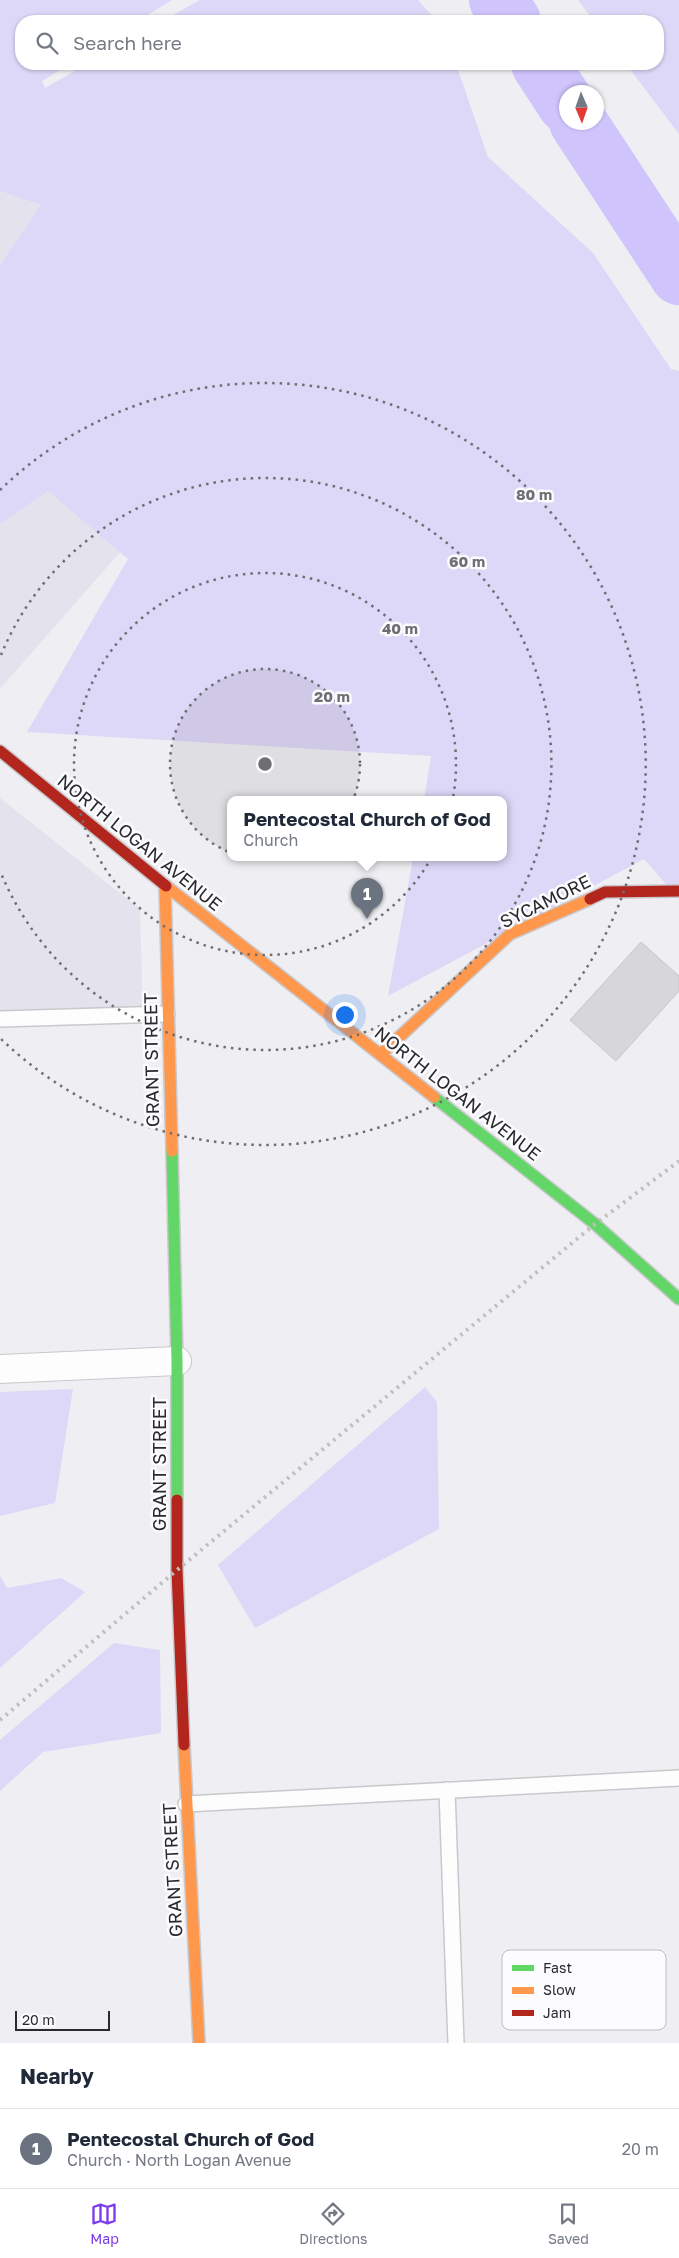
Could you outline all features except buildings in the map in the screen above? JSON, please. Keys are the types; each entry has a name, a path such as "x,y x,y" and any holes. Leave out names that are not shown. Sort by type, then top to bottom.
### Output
{"street":[{"name":"NORTH LOGAN AVENUE","path":"0,750 165,885 595,1224 679,1298"},
{"name":"GRANT STREET","path":"165,885 177,1361 177,1570 186,1804 200,2043"},
{"name":"SYCAMORE","path":"381,1054 510,934 605,892 679,891"},
{"path":"0,1369 177,1361"}],"lane":[{"path":"0,1019 167,1014"},
{"path":"186,1804 679,1778"},
{"path":"447,1790 456,2043"}],"shaded area":[{"path":"0,0 172,0 148,15 15,15 15,70 60,70 42,81 45,88 76,70 458,70 488,157 593,253 671,369 679,371 679,899 644,859 388,996 412,861 507,861 507,796 425,796 431,756 27,732 128,559 48,491 0,524 0,265 41,205 0,191"},
{"path":"200,0 418,0 432,15 173,15"},
{"path":"578,0 679,0 679,134 631,70 664,70 664,15 589,15"},
{"path":"0,191 41,205 0,265"},
{"path":"25,459 128,543 0,689 0,484"},
{"path":"0,798 140,909 143,1015 0,1019"},
{"path":"425,1387 437,1402 439,1529 255,1628 218,1565"},
{"path":"73,1389 55,1503 0,1516 0,1392"},
{"path":"0,1576 7,1588 61,1578 85,1592 0,1668"},
{"path":"114,1643 160,1650 161,1733 43,1752 0,1791 0,1740"}],"waterway":[{"path":"498,0 508,15"},
{"path":"544,70 559,93"},
{"path":"583,130 679,276"}],"railway":[{"path":"0,1720 177,1570 595,1224 679,1161"}],"traffic: fast":[{"path":"434,1097 595,1224 679,1299"},
{"path":"172,1151 177,1361 177,1500"}],"traffic: slow":[{"path":"165,885 172,1151"},
{"path":"166,886 434,1097"},
{"path":"381,1054 510,934 590,899"},
{"path":"184,1745 199,2043"}],"traffic: jam":[{"path":"0,751 166,886"},
{"path":"590,899 605,892 679,891"},
{"path":"177,1500 177,1570 184,1745"}],"place":[{"name":"Pentecostal Church of God","path":"367,919"}]}
